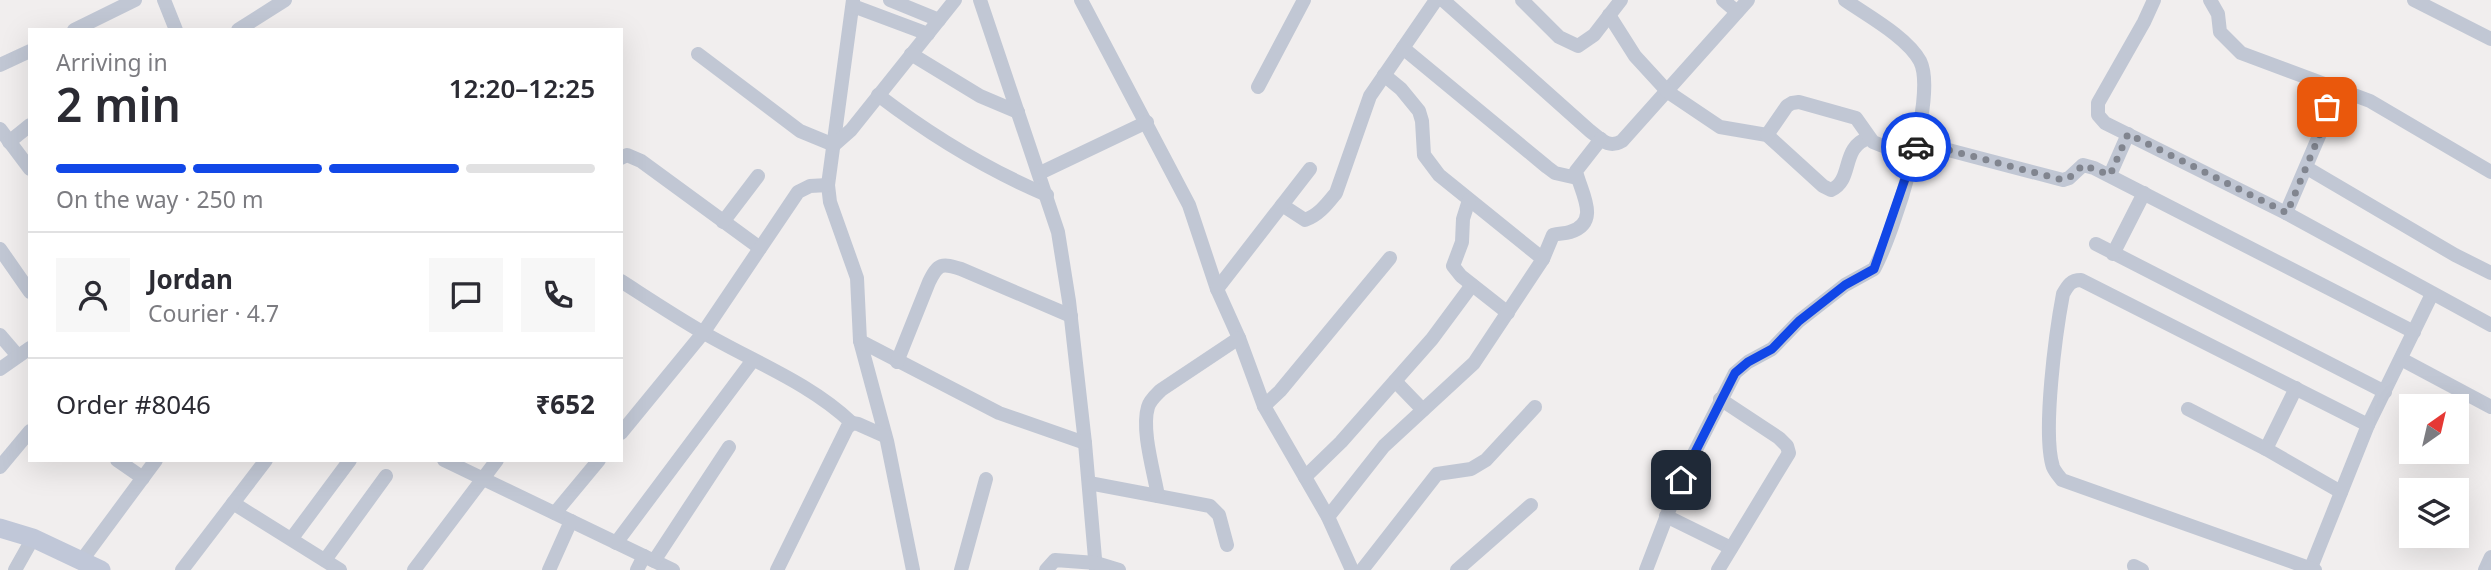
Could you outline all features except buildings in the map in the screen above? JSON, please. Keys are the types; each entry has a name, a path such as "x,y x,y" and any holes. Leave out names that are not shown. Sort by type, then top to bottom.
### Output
{"street":[{"path":"78,28 135,0"},
{"path":"164,0 175,28"},
{"path":"241,28 285,0"},
{"path":"890,0 939,20"},
{"path":"834,145 851,130 955,0"},
{"path":"980,0 1058,232 1071,316 1096,566"},
{"path":"1081,0 1189,205 1217,289 1239,338 1264,406 1328,517 1352,570"},
{"path":"1258,87 1304,0"},
{"path":"1282,205 1305,220 1312,218 1336,193 1365,107 1436,0"},
{"path":"1443,0 1601,139 1607,144 1615,145 1622,141 1668,92 1748,0"},
{"path":"1522,0 1559,37 1578,46 1594,35 1621,0"},
{"path":"1723,0 1737,12"},
{"path":"1646,570 1666,516 1735,373 1741,366 1772,349 1799,321 1845,285 1874,269 1913,158 1918,142 1924,70 1908,45 1845,0"},
{"path":"2154,0 2098,103 2098,115 2105,123 2287,213 2491,325"},
{"path":"2210,0 2218,13 2220,32 2241,53 2370,101 2491,172"},
{"path":"2414,0 2491,39"},
{"path":"913,570 885,436 860,341 857,278 830,202 828,185 853,3 928,34"},
{"path":"1609,15 1635,56 1668,92 1720,127 1767,135 1823,186 1831,190 1839,186 1853,148 1860,141 1869,138"},
{"path":"1403,48 1555,173 1577,178"},
{"path":"0,65 28,52"},
{"path":"698,54 800,131 834,145"},
{"path":"911,54 980,96 1018,112"},
{"path":"1384,75 1401,89 1419,111 1424,155 1431,165 1469,200 1543,259"},
{"path":"2287,213 2322,129 2333,86"},
{"path":"878,95 902,113 1002,174 1047,195"},
{"path":"1767,135 1787,106 1799,102 1856,118 1873,142 1913,158"},
{"path":"1040,173 1147,122"},
{"path":"9,142 28,127"},
{"path":"0,129 28,166"},
{"path":"2110,175 2128,134"},
{"path":"1328,517 1384,446 1474,363 1543,259 1553,235 1572,231 1586,216 1587,205 1576,171 1578,165 1601,139"},
{"path":"1918,142 2055,179 2069,178 2083,165 2110,175 2414,332"},
{"path":"623,157 627,155 641,161 760,248"},
{"path":"2306,168 2455,255 2491,273"},
{"path":"1217,289 1310,169"},
{"path":"723,222 758,176"},
{"path":"623,431 703,333 798,192 810,187 828,185"},
{"path":"2113,254 2144,193"},
{"path":"1469,200 1463,219 1462,242 1453,265 1472,285 1508,313"},
{"path":"2096,244 2385,392"},
{"path":"0,249 28,289"},
{"path":"1264,406 1280,391 1390,258"},
{"path":"897,362 934,270 940,266 949,265 1071,316"},
{"path":"2368,425 2081,280 2074,280 2063,294 2051,398 2049,449 2054,470 2062,480 2312,569 2368,425 2432,294"},
{"path":"623,282 703,333 834,406 852,423 885,436"},
{"path":"1305,477 1341,443 1432,339 1472,285"},
{"path":"0,335 24,352 0,369"},
{"path":"1158,496 1147,431 1146,416 1151,400 1161,390 1239,338"},
{"path":"860,341 999,413 1085,443"},
{"path":"2401,359 2491,407"},
{"path":"616,542 753,360"},
{"path":"1395,381 1423,410"},
{"path":"2266,449 2296,388"},
{"path":"1718,570 1789,453 1787,446 1779,438 1720,400"},
{"path":"1362,570 1437,474 1471,469 1486,460 1535,407"},
{"path":"2188,409 2341,492"},
{"path":"777,570 846,428 852,423"},
{"path":"0,467 28,432"},
{"path":"637,570 649,558 729,447"},
{"path":"120,462 143,478"},
{"path":"82,560 155,462"},
{"path":"181,570 264,462"},
{"path":"292,538 349,462"},
{"path":"449,462 673,570"},
{"path":"414,570 494,462"},
{"path":"555,513 597,462"},
{"path":"325,560 386,476"},
{"path":"961,570 986,479"},
{"path":"1089,483 1210,506 1219,515 1227,545"},
{"path":"233,503 340,570"},
{"path":"1457,570 1531,505"},
{"path":"1666,516 1731,548"},
{"path":"549,570 571,521"},
{"path":"0,527 33,538 101,570"},
{"path":"15,570 33,538"},
{"path":"2485,570 2491,557"},
{"path":"1046,570 1055,560 1119,570"}],"way so far":[{"path":"1916,147 1918,142 2047,178 2063,180 2083,165 2110,175 2128,134 2287,213 2322,129 2327,107"}],"route":[{"path":"1681,480 1716,406 1741,366 1764,355 1799,321 1845,285 1874,269 1916,147"}]}
